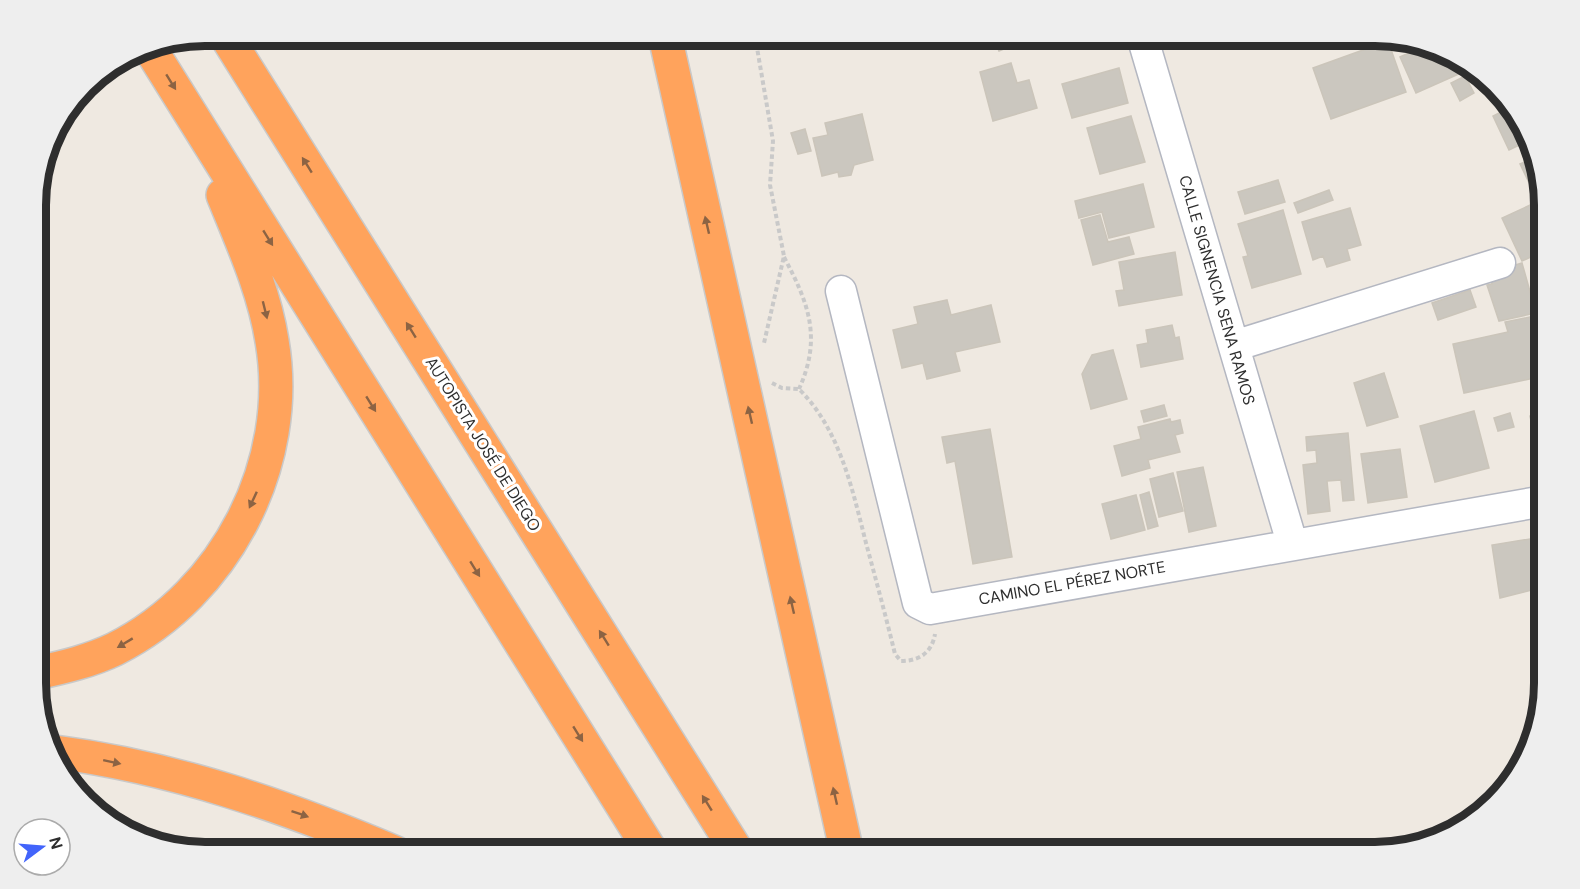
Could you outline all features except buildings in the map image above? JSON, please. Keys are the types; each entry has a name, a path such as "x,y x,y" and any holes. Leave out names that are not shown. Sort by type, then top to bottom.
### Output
{"highway":[{"name":"AUTOPISTA JOSÉ DE DIEGO","path":"232,46 731,842"},
{"path":"667,46 845,842"},
{"path":"154,56 645,842"},
{"path":"47,671 78,664 116,648 148,629 182,603 213,569 237,534 257,490 271,438 277,395 273,342 252,267 192,117"},
{"path":"63,754 153,771 243,794 326,823 370,842"}],"street":[{"name":"CALLE SIGNENCIA SENA RAMOS","path":"1145,46 1292,543"},
{"path":"1234,346 1500,263"},
{"path":"842,291 918,603 930,609 940,607"},
{"name":"CAMINO EL PÉREZ NORTE","path":"940,607 1292,543 1533,503"}],"path":[{"path":"757,46 773,141 770,185 784,256 800,287 810,323 812,350 799,389"},
{"path":"762,349 784,256"},
{"path":"766,374 770,382 782,388 799,389 832,436 848,473 895,654 901,661 913,661 926,653 933,643 940,607"}]}
